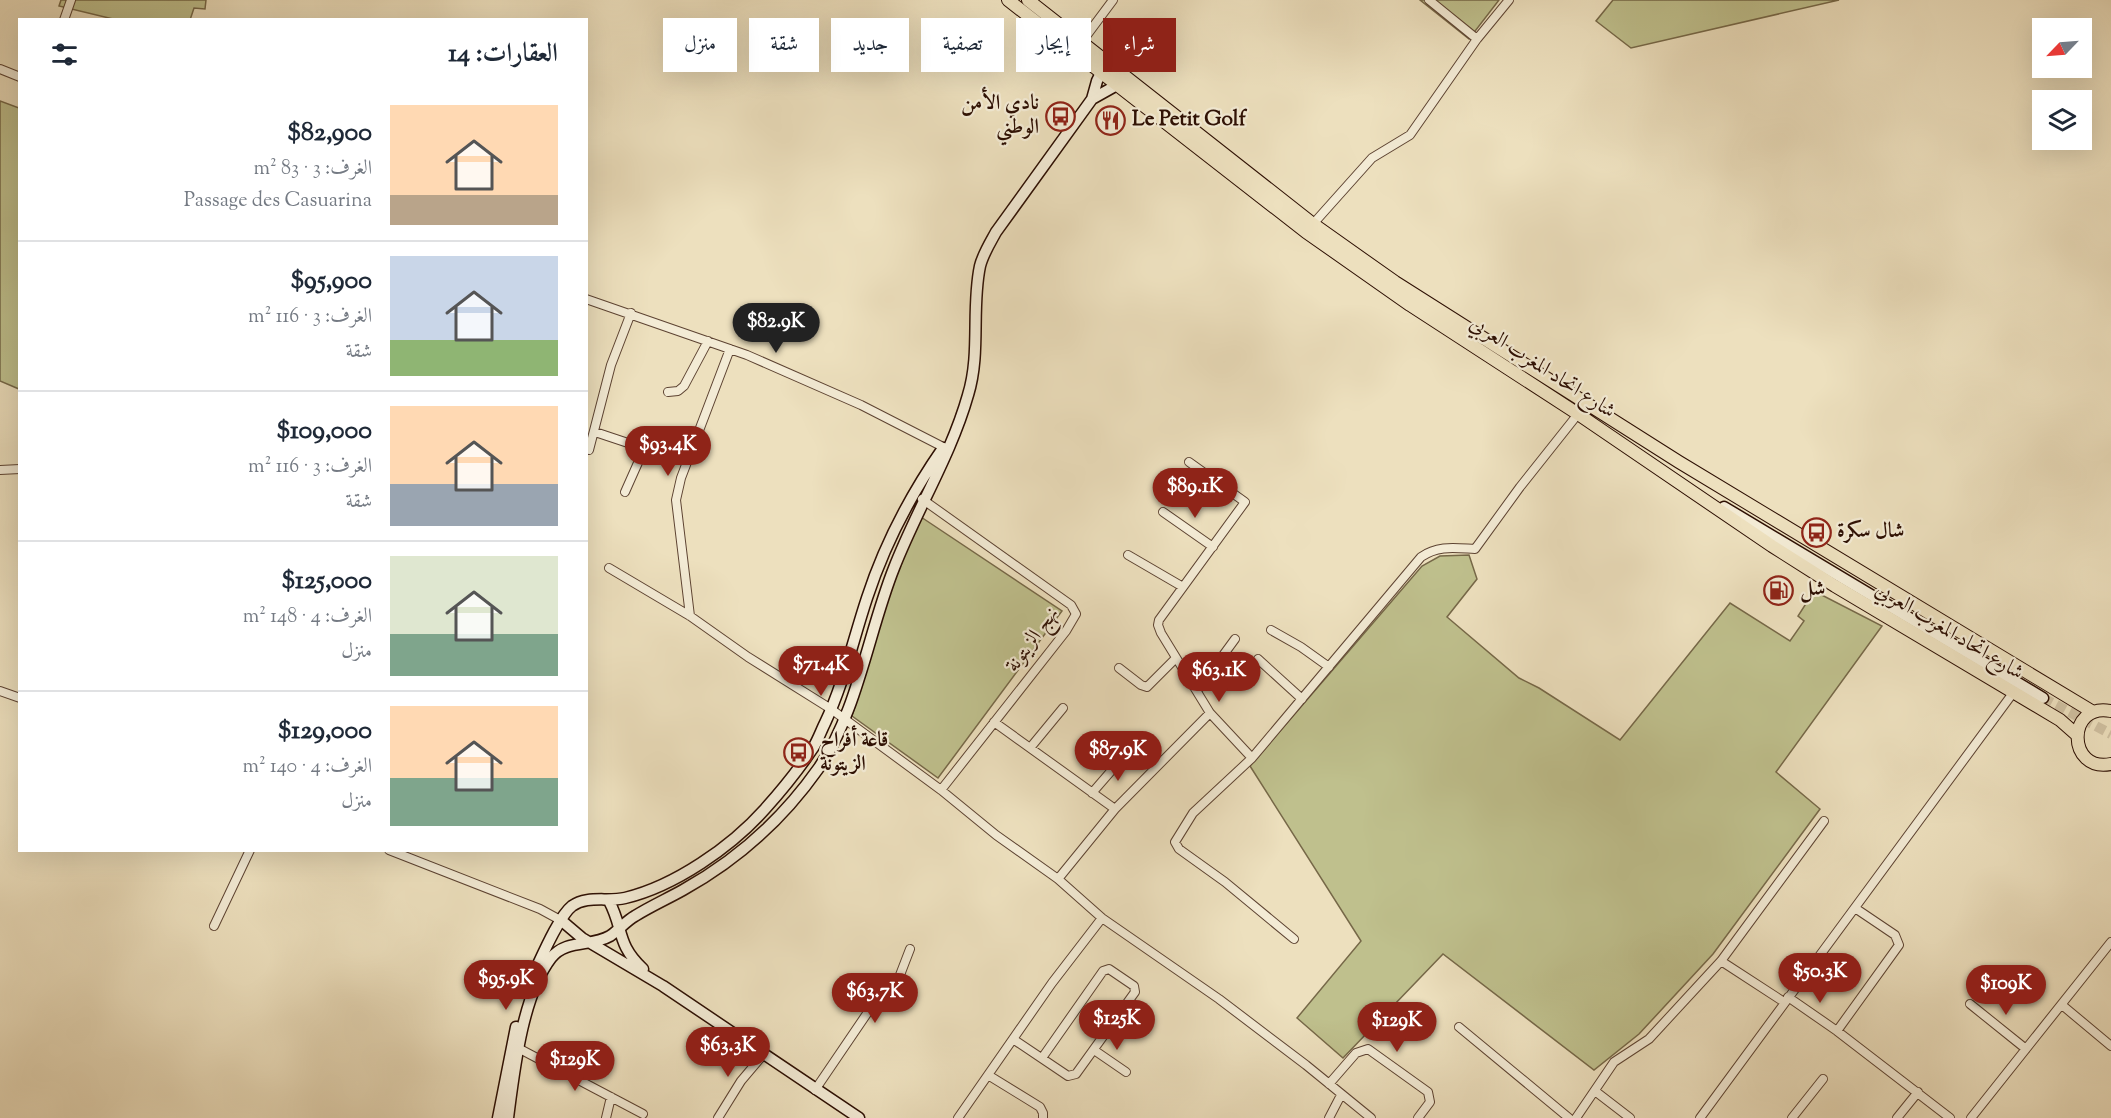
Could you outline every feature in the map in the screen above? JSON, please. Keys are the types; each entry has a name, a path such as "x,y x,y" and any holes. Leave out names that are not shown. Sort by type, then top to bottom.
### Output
{"main road":[{"name":"شارع اتحاد المغرب العربي","path":"1008,0 1103,66"},
{"name":"شارع اتحاد المغرب العربي","path":"1028,0 1050,18"},
{"name":"شارع اتحاد المغرب العربي","path":"1091,53 1103,66"},
{"path":"498,1118 512,1041 525,996 539,961 571,907 594,899 609,901 643,892 676,877 727,845 765,809 814,746 847,668 867,598 881,560 946,448 968,396 972,379 976,291 981,264 987,249 996,232 1092,99 1103,70"},
{"name":"شارع اتحاد المغرب العربي","path":"1110,72 1306,232 1410,305 1670,475 1772,546 2060,720 2077,735"},
{"name":"شارع اتحاد المغرب العربي","path":"1120,80 1395,282 1679,462 2093,712"},
{"path":"1092,99 1120,80"},
{"path":"1670,475 2043,698"},
{"path":"508,1118 518,1048 537,981 554,955 562,948 602,939 632,918 715,871 752,843 776,821 819,768 844,719 919,497"},
{"path":"2109,768 2085,756 2080,750 2077,735 2084,719 2093,712 2111,711"},
{"path":"609,901 615,914 621,940 631,957 663,986"},
{"path":"561,921 588,941 663,986 858,1118"}],"street":[{"path":"65,18 71,0"},
{"path":"1091,30 1113,0"},
{"path":"1429,0 1477,39"},
{"path":"1313,224 1372,158 1410,135 1477,39 1509,0"},
{"path":"0,69 18,76"},
{"path":"588,300 730,349 861,405 946,448"},
{"path":"589,450 611,365 631,313"},
{"path":"668,392 678,391 684,386 708,341"},
{"path":"690,616 676,500 681,478 730,349"},
{"path":"1294,939 1225,882 1184,854 1175,843 1179,833 1194,813 1252,758 1421,557 1431,550 1442,548 1474,549 1578,414"},
{"path":"595,432 628,443 640,451 641,456 625,492"},
{"path":"1189,462 1245,502 1159,620 1158,625 1210,713 1252,758"},
{"path":"0,470 18,469"},
{"name":"نهج الزيتونة","path":"919,497 1021,568 1075,610 1076,617 941,790"},
{"path":"1162,512 1213,547"},
{"path":"1128,555 1183,587"},
{"path":"609,568 690,616 748,657 831,709 941,790 996,836 1058,879 1102,918 1219,999 1371,1118"},
{"path":"1271,630 1301,647 1329,667"},
{"path":"1197,691 1235,639"},
{"path":"1119,668 1141,686 1147,687 1176,658"},
{"path":"1258,659 1302,699"},
{"path":"0,691 18,697"},
{"path":"1700,1118 2013,693"},
{"path":"1029,748 1063,708"},
{"path":"1058,879 1115,809 1210,713"},
{"path":"993,722 1115,809"},
{"path":"1092,793 1125,755"},
{"path":"1576,1118 1614,1062 1649,1039 1721,961 1824,821"},
{"path":"214,926 249,852"},
{"path":"394,852 540,909 561,921"},
{"path":"1837,1031 1899,945 1895,935 1855,908"},
{"path":"958,1118 1102,918"},
{"path":"1971,1118 2111,942"},
{"path":"815,1089 868,1012 895,988 910,949"},
{"path":"1721,961 1837,1031 1950,1118"},
{"path":"1013,1040 1068,1076 1073,1076 1135,992 1134,986 1109,969 1103,970 1042,1058"},
{"path":"1970,1004 2026,1049"},
{"path":"2061,1005 2111,1046"},
{"path":"1459,1027 1569,1118"},
{"path":"518,1048 643,1114"},
{"path":"1329,1084 1356,1053 1368,1049 1428,1092 1430,1102 1418,1118"},
{"path":"1094,1050 1126,1072"},
{"path":"718,1118 736,1089 763,1055"},
{"path":"988,1075 1040,1107 1043,1113 1042,1118"},
{"path":"1792,1118 1823,1079"},
{"path":"1595,1091 1629,1118"},
{"path":"1897,1118 1918,1092"},
{"path":"1329,1118 1341,1095"},
{"path":"606,1118 611,1097"}],"green space":[{"path":"61,0 206,0 205,9 194,8 191,18 109,18 59,6"},
{"path":"1420,0 1499,0 1469,39"},
{"path":"1613,0 1839,0 1631,48 1596,21"},
{"path":"0,101 18,108 18,389 0,381"},
{"path":"921,517 1062,611 938,778 852,716 890,589"},
{"path":"1469,555 1477,579 1447,617 1519,678 1539,688 1620,740 1730,603 1790,641 1804,621 1798,616 1814,591 1882,626 1776,772 1820,809 1713,954 1639,1034 1594,1070 1443,954 1343,1058 1297,1018 1361,941 1250,766 1422,566 1440,556"}],"tunnel":[{"path":"2043,698 2111,734"}],"place":[{"name":"نادي الأمن الوطني","path":"1060,116"},
{"name":"Le Petit Golf","path":"1111,120"},
{"name":"شال سكرة","path":"1816,532"},
{"name":"شل","path":"1779,590"},
{"name":"قاعة أفراح الزيتونة","path":"799,753"}]}
